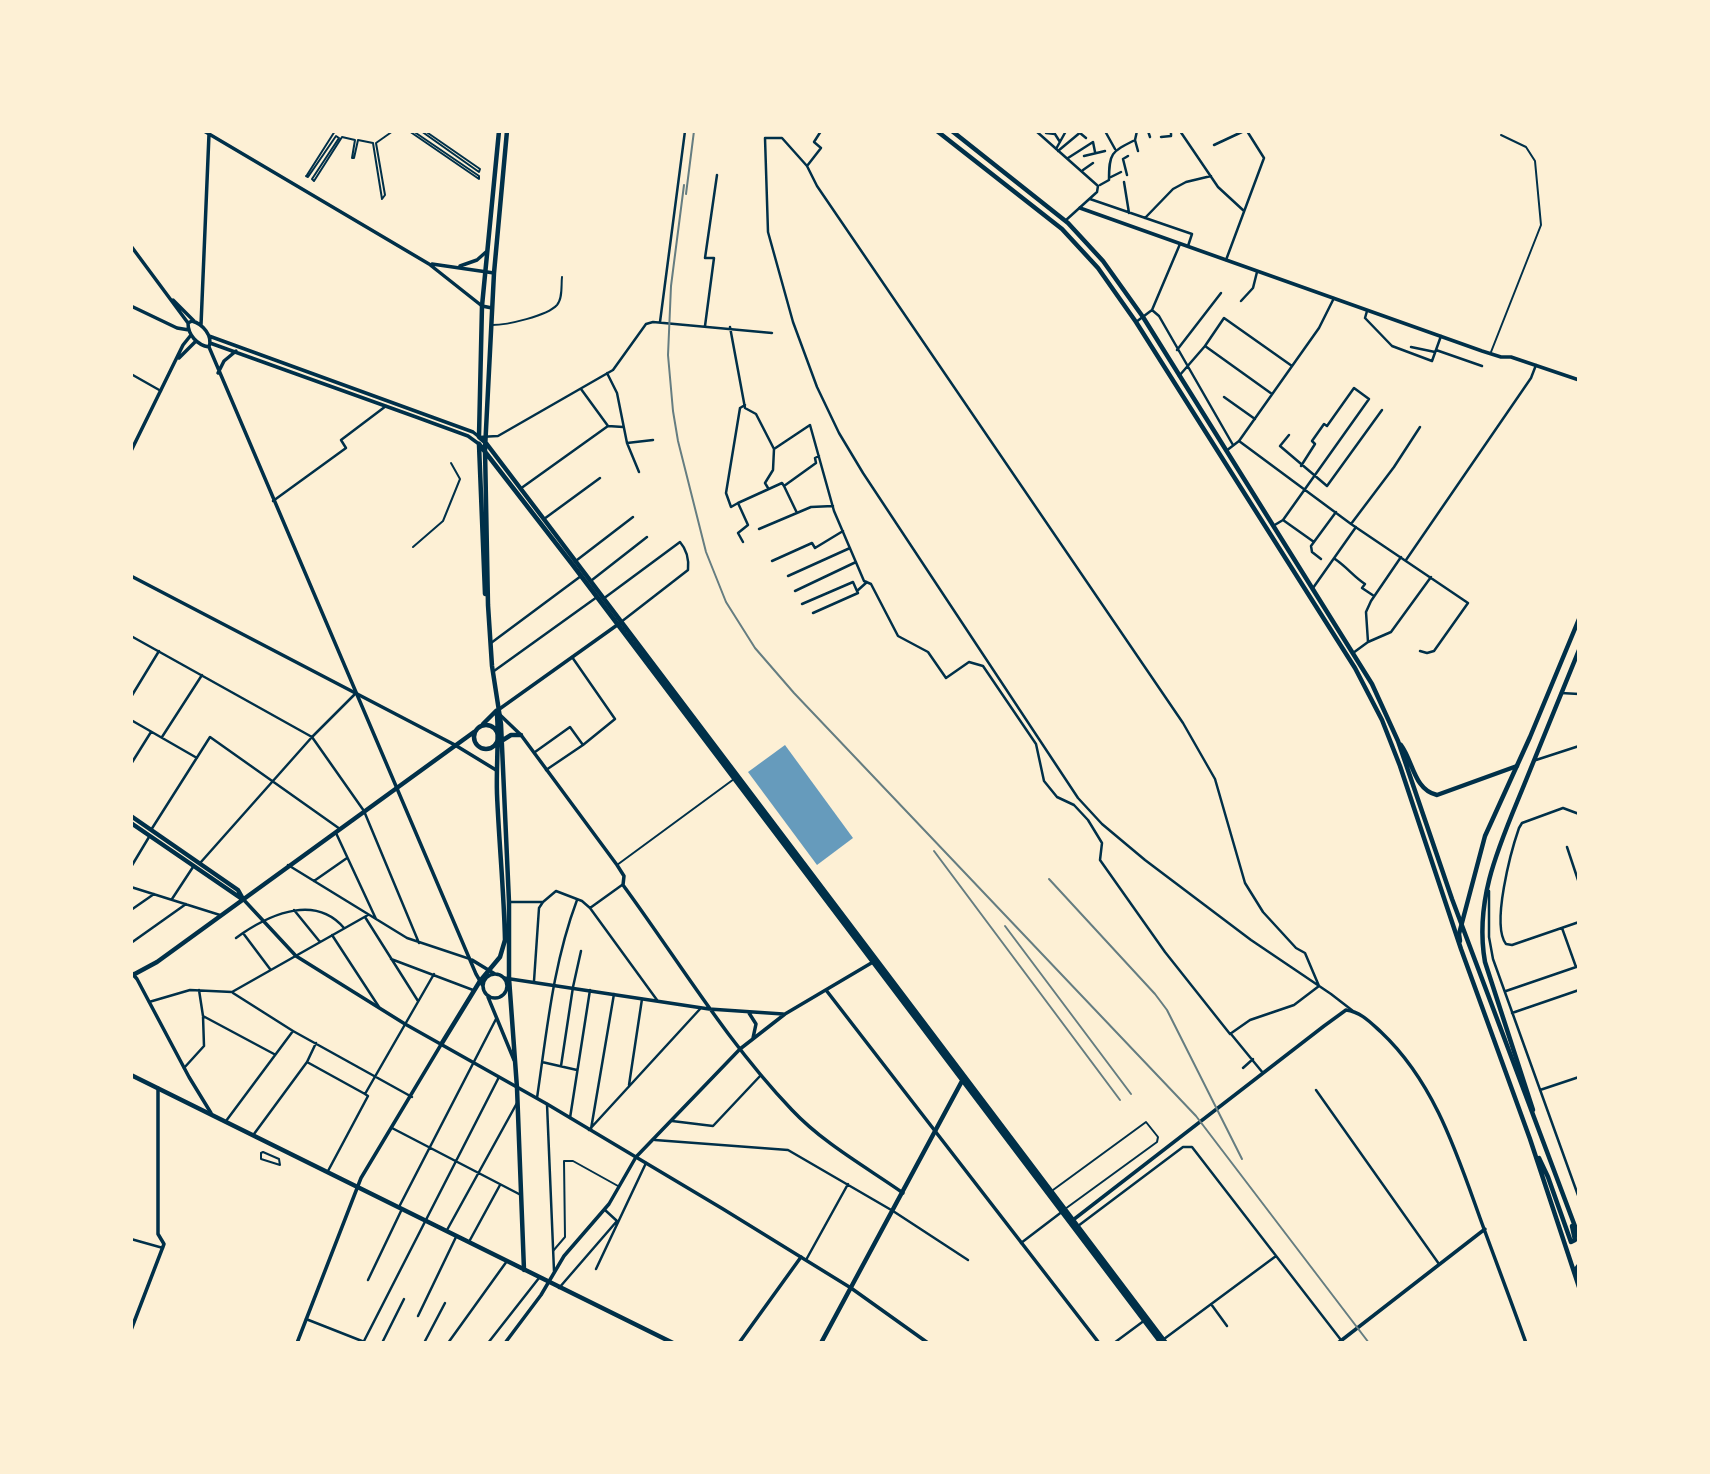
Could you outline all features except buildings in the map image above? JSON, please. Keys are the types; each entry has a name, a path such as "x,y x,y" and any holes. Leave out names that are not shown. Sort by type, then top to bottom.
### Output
{"main road":[{"path":"499,131 482,306 479,444 490,644 498,712 507,902 507,978 517,1088 524,1270"},
{"path":"490,644 486,443 494,273 507,131"},
{"path":"937,131 1062,229 1098,268 1136,322 1354,668 1382,720 1417,807 1579,1237"},
{"path":"952,131 1065,221 1103,261 1143,317 1376,691 1398,741 1425,840 1461,949 1532,1145 1579,1287"},
{"path":"479,437 544,519 600,598"},
{"path":"479,444 486,443"},
{"path":"486,443 581,576 734,779 1164,1342"},
{"path":"1461,949 1459,934 1485,836 1579,619"},
{"path":"619,624 1063,1210"},
{"path":"1539,1130 1511,1035 1485,962 1482,942 1484,903 1489,874 1579,650"},
{"path":"132,974 157,962 498,712"},
{"path":"442,1043 474,990 482,983 499,957 505,940 507,902 496,770 499,740 492,726 482,725"},
{"path":"474,732 475,743 479,748 489,749 507,736 521,735"},
{"path":"1398,741 1408,754 1425,791 1437,796 1517,766"},
{"path":"131,816 194,866 243,899"},
{"path":"131,823 200,863 238,890 243,899"},
{"path":"131,1075 673,1343"},
{"path":"821,1343 963,1079"},
{"path":"1532,1145 1548,1177 1569,1240 1574,1242 1565,1202"},
{"path":"1071,1221 1146,1319"},
{"path":"1579,1265 1576,1269 1579,1276"}],"street":[{"path":"335,131 306,176 308,177 336,136 339,138 312,179 314,181 342,137 355,140 352,158 358,140 373,143 382,199 385,195 376,143 393,131"},
{"path":"411,131 479,176 479,179 411,131"},
{"path":"423,131 480,169 479,172 423,131"},
{"path":"660,322 685,131"},
{"path":"807,166 821,148 814,142 821,131"},
{"path":"1036,131 1098,186"},
{"path":"1057,150 1066,131"},
{"path":"1105,131 1115,149"},
{"path":"1137,131 1135,140 1138,151"},
{"path":"1148,131 1150,137"},
{"path":"1161,137 1171,136 1171,132 1175,131"},
{"path":"1180,131 1211,176 1244,211"},
{"path":"1214,145 1245,131 1264,158 1226,260"},
{"path":"1057,150 1081,132 1086,138"},
{"path":"201,325 207,133 429,264 482,306 492,307"},
{"path":"1046,133 1054,133 1060,142"},
{"path":"1491,354 1541,225 1535,161 1526,147 1502,135"},
{"path":"1319,986 1305,953 1263,912 1245,883 1214,779 1183,723 817,186 807,166 782,138 765,138 768,232 793,322 817,387 839,433 863,473 1078,798 1089,810 1156,868 1251,940 1371,1022 1401,1052 1429,1091 1459,1161 1526,1343"},
{"path":"1109,178 1109,163 1115,149 1135,140"},
{"path":"1068,159 1093,142 1095,152"},
{"path":"1084,156 1105,151"},
{"path":"1127,175 1123,159 1128,156"},
{"path":"1083,170 1093,163"},
{"path":"1098,186 1121,173"},
{"path":"705,326 714,258 705,258 716,175"},
{"path":"1144,218 1172,189 1186,182 1211,176"},
{"path":"1124,182 1129,213"},
{"path":"1065,221 1097,192 1098,186"},
{"path":"1090,199 1192,234 1188,246"},
{"path":"1080,208 1491,354 1511,356 1579,380"},
{"path":"1136,322 1152,310 1180,244"},
{"path":"131,246 188,323 196,341 236,351 468,436 479,444"},
{"path":"458,266 477,260 486,252"},
{"path":"429,264 494,273"},
{"path":"1241,301 1252,288 1257,272"},
{"path":"491,325 537,316 556,306 560,298 562,277"},
{"path":"167,293 209,336 218,373 514,1060"},
{"path":"1177,350 1222,293"},
{"path":"1225,451 1239,441 1320,328 1334,298"},
{"path":"131,306 190,332"},
{"path":"1367,309 1365,318 1392,346 1432,361 1441,336"},
{"path":"1152,310 1159,316 1233,445"},
{"path":"1179,376 1205,346 1224,318 1292,366"},
{"path":"188,323 194,321"},
{"path":"486,443 613,370 646,324 660,322 772,333"},
{"path":"730,327 745,405 756,414 774,449 773,470 765,483 768,489"},
{"path":"131,451 190,332"},
{"path":"209,336 473,432 479,437"},
{"path":"178,359 196,341"},
{"path":"1205,346 1272,394"},
{"path":"1411,347 1436,351 1482,366"},
{"path":"218,373 224,361 236,351"},
{"path":"1406,560 1531,378 1536,365"},
{"path":"607,373 617,393 627,443 639,472"},
{"path":"131,374 161,391"},
{"path":"1273,526 1283,520 1369,399 1354,388 1312,441 1315,444 1301,466"},
{"path":"581,389 608,426"},
{"path":"1224,397 1255,419"},
{"path":"745,405 740,408 726,493 731,507 782,483 797,513"},
{"path":"273,501 346,448 341,440 386,406"},
{"path":"1289,435 1280,446 1327,486 1382,410"},
{"path":"774,449 810,425 833,506 850,548 898,636 928,652 946,678 969,662 983,666 1036,744 1044,781 1057,797 1074,805 1088,820 1102,843 1100,860 1166,952 1263,1073"},
{"path":"520,489 608,426 623,427"},
{"path":"1351,524 1420,427"},
{"path":"627,443 653,440"},
{"path":"1239,441 1351,524 1468,604 1434,651 1420,651"},
{"path":"783,486 816,463 815,458 819,456"},
{"path":"412,547 443,521 460,478 451,463"},
{"path":"544,519 600,478"},
{"path":"738,503 748,524 738,533 743,542"},
{"path":"760,529 811,507 833,506"},
{"path":"1321,559 1312,552 1311,546 1336,512"},
{"path":"576,562 633,517"},
{"path":"1283,520 1314,542"},
{"path":"1312,589 1356,527"},
{"path":"772,561 812,543 815,548 843,531"},
{"path":"590,581 647,537"},
{"path":"492,672 680,542 684,546 688,570 498,712 521,735 617,865 624,876 623,885 709,1009 761,1075 814,1130 903,1193"},
{"path":"788,576 850,548"},
{"path":"1368,642 1366,612 1401,557"},
{"path":"1335,559 1352,570 1354,577 1365,584 1362,588 1374,596"},
{"path":"794,591 856,562"},
{"path":"131,576 455,745 496,770"},
{"path":"490,644 581,576"},
{"path":"1353,653 1368,642 1391,632 1431,577"},
{"path":"802,604 853,582 857,591"},
{"path":"813,613 858,593 867,582"},
{"path":"131,636 312,737 364,811 419,943"},
{"path":"131,697 159,651"},
{"path":"546,770 615,719 572,657"},
{"path":"162,737 202,675"},
{"path":"1561,692 1579,694"},
{"path":"200,863 312,737 355,694"},
{"path":"131,720 197,758"},
{"path":"534,753 570,727 583,745"},
{"path":"131,764 151,732"},
{"path":"131,867 210,737 338,830 347,858 376,919"},
{"path":"1533,762 1579,746"},
{"path":"617,865 734,779"},
{"path":"1579,814 1563,808 1522,823 1514,842 1504,883 1500,934 1506,944 1512,945 1579,922"},
{"path":"1567,847 1579,883"},
{"path":"314,881 347,858"},
{"path":"288,865 407,939 470,959 507,978 701,1008 785,1014"},
{"path":"172,899 194,866"},
{"path":"1489,874 1489,937 1493,959 1579,1198"},
{"path":"590,908 623,885"},
{"path":"131,887 220,915"},
{"path":"534,981 539,908 556,891 577,899 590,908 657,1000"},
{"path":"131,910 154,894"},
{"path":"243,899 296,956 405,1024 537,1098 804,1259 851,1288 928,1343"},
{"path":"537,1098 553,984 560,950 577,899"},
{"path":"507,902 543,902"},
{"path":"131,943 186,904"},
{"path":"236,938 263,920 294,910 313,910 326,914 344,928"},
{"path":"294,910 320,942"},
{"path":"232,992 367,916"},
{"path":"367,916 418,1001"},
{"path":"1504,992 1577,966 1562,928"},
{"path":"243,933 271,970"},
{"path":"332,935 379,1007"},
{"path":"561,1066 581,951"},
{"path":"391,959 474,990"},
{"path":"505,1343 534,1305 554,1271 605,1210 636,1157 740,1049 785,1014 873,962"},
{"path":"132,974 211,1114"},
{"path":"365,1094 434,974"},
{"path":"482,983 495,974"},
{"path":"487,995 497,998 504,995 508,988 507,978"},
{"path":"1231,1034 1250,1020 1294,1005 1319,986"},
{"path":"570,1118 590,989"},
{"path":"826,989 1099,1343"},
{"path":"149,1002 190,990 232,992 293,1031 412,1097"},
{"path":"184,1068 204,1046 204,1016 199,990"},
{"path":"1512,1013 1579,990"},
{"path":"590,1130 614,993"},
{"path":"629,1085 642,998"},
{"path":"590,1130 701,1008"},
{"path":"1071,1221 1346,1010 1353,1011"},
{"path":"748,1012 756,1024 753,1038"},
{"path":"204,1016 275,1055"},
{"path":"368,1280 472,1062 496,1019"},
{"path":"226,1121 293,1031"},
{"path":"1511,1035 1519,1032"},
{"path":"254,1134 307,1062 316,1043"},
{"path":"297,1343 357,1186 442,1043"},
{"path":"1243,1068 1253,1059"},
{"path":"307,1062 368,1096 328,1171"},
{"path":"542,1062 578,1070"},
{"path":"672,1121 713,1126 761,1075"},
{"path":"306,1319 366,1342 425,1219 499,1077"},
{"path":"1540,1090 1579,1077"},
{"path":"131,1330 164,1244 158,1234 158,1088"},
{"path":"1316,1090 1438,1264"},
{"path":"447,1230 517,1103"},
{"path":"547,1104 554,1271"},
{"path":"1021,1243 1159,1140 1148,1123 1143,1124 1051,1192"},
{"path":"392,1128 521,1196"},
{"path":"655,1140 788,1150 893,1210 968,1260"},
{"path":"1077,1226 1188,1146 1195,1150 1340,1341 1485,1229"},
{"path":"261,1153 279,1159 281,1164 277,1166 261,1158 261,1153"},
{"path":"552,1252 565,1237 564,1161 573,1161 620,1188"},
{"path":"596,1269 646,1163"},
{"path":"739,1343 804,1259 848,1184"},
{"path":"469,1242 500,1185"},
{"path":"605,1210 617,1221"},
{"path":"559,1288 617,1221"},
{"path":"418,1316 456,1235"},
{"path":"131,1239 163,1248"},
{"path":"1164,1342 1210,1304 1276,1256"},
{"path":"448,1343 507,1261"},
{"path":"488,1343 539,1278"},
{"path":"382,1343 404,1299"},
{"path":"424,1343 445,1303"},
{"path":"1210,1304 1227,1325"},
{"path":"1114,1343 1146,1319"}],"water":[{"path":"785,745 853,838 817,865 748,772"}],"railway":[{"path":"686,194 694,131"},
{"path":"684,185 671,286 668,355 673,411 706,552 726,602 755,648 794,693 1196,1116 1369,1343"},
{"path":"934,851 1120,1100"},
{"path":"1049,879 1167,1010 1242,1159"},
{"path":"1005,926 1131,1094"}]}
